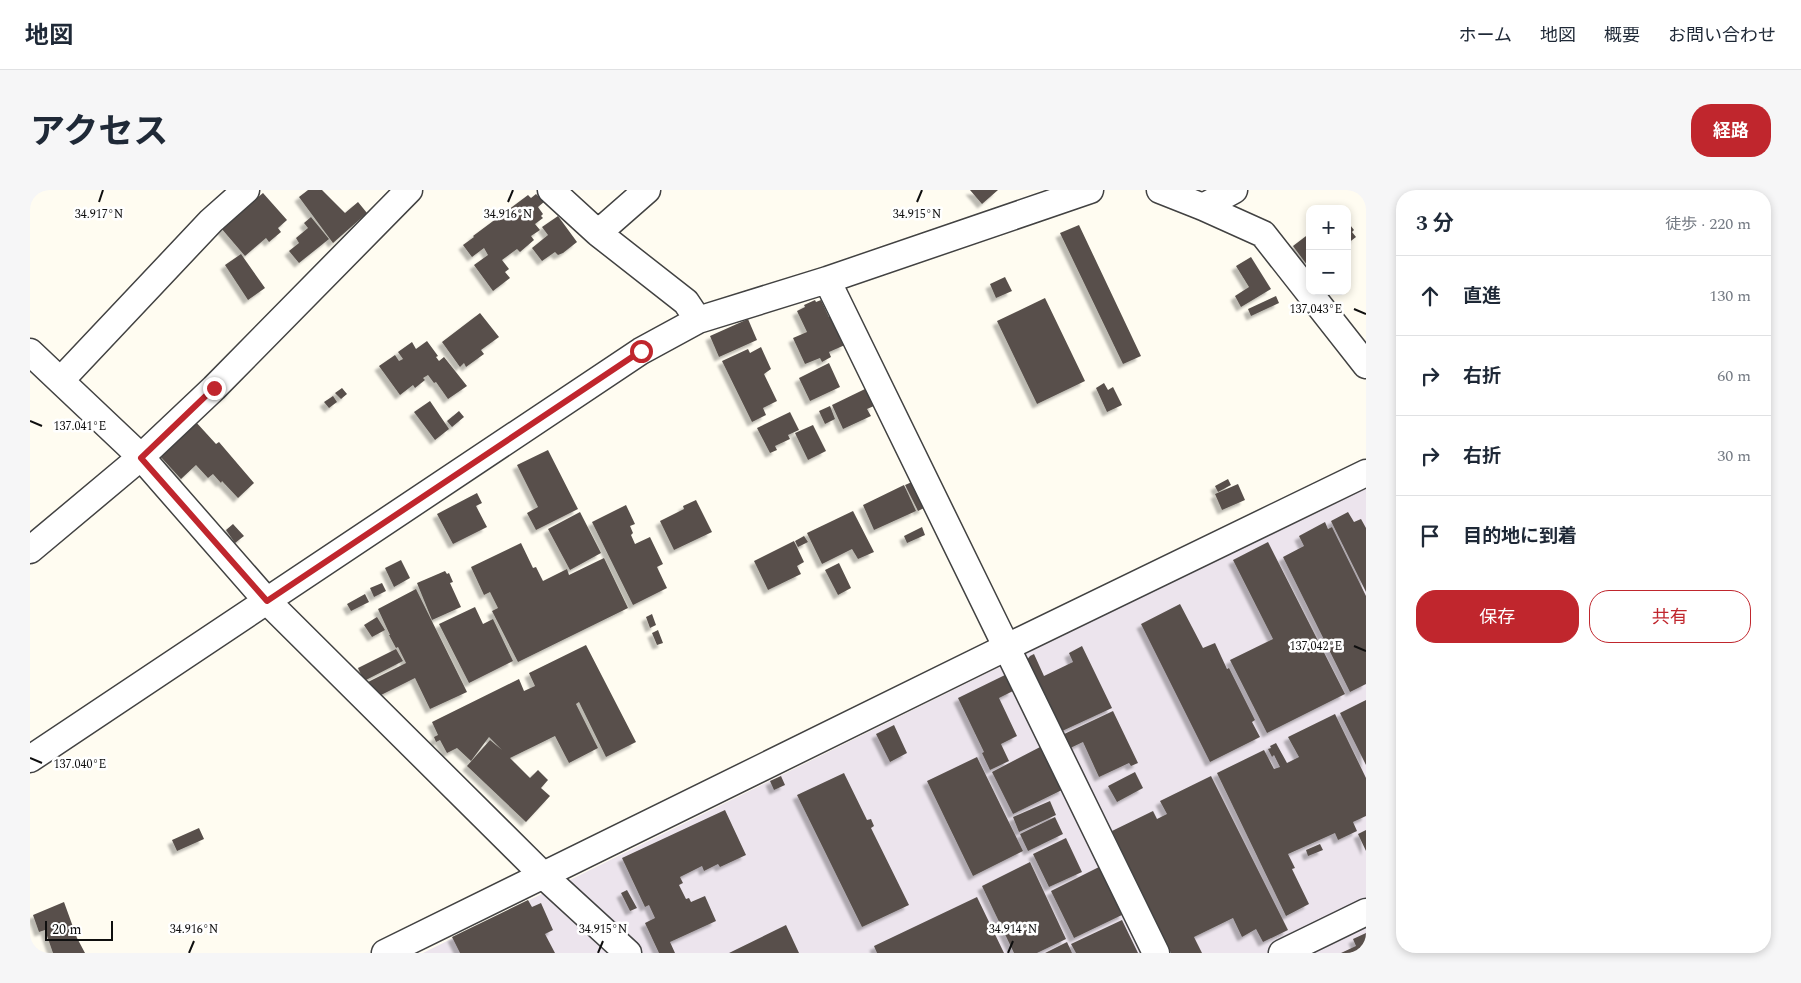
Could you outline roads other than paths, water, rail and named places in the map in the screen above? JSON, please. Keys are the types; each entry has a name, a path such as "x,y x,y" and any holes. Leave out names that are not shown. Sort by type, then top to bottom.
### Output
{"street":[{"path":"61,380 211,221 246,190"},
{"path":"30,550 141,458 214,388 409,190"},
{"path":"551,190 598,234 686,302 698,320"},
{"path":"598,234 647,190"},
{"path":"34,750 267,601 641,351 698,320 826,280 1090,190"},
{"path":"1160,190 1203,206 1263,234 1366,365"},
{"path":"1203,206 1234,190"},
{"path":"826,280 1156,953"},
{"path":"30,352 141,458 267,601 544,876 628,953"},
{"path":"385,953 1366,473"},
{"path":"1282,953 1366,912"}]}
